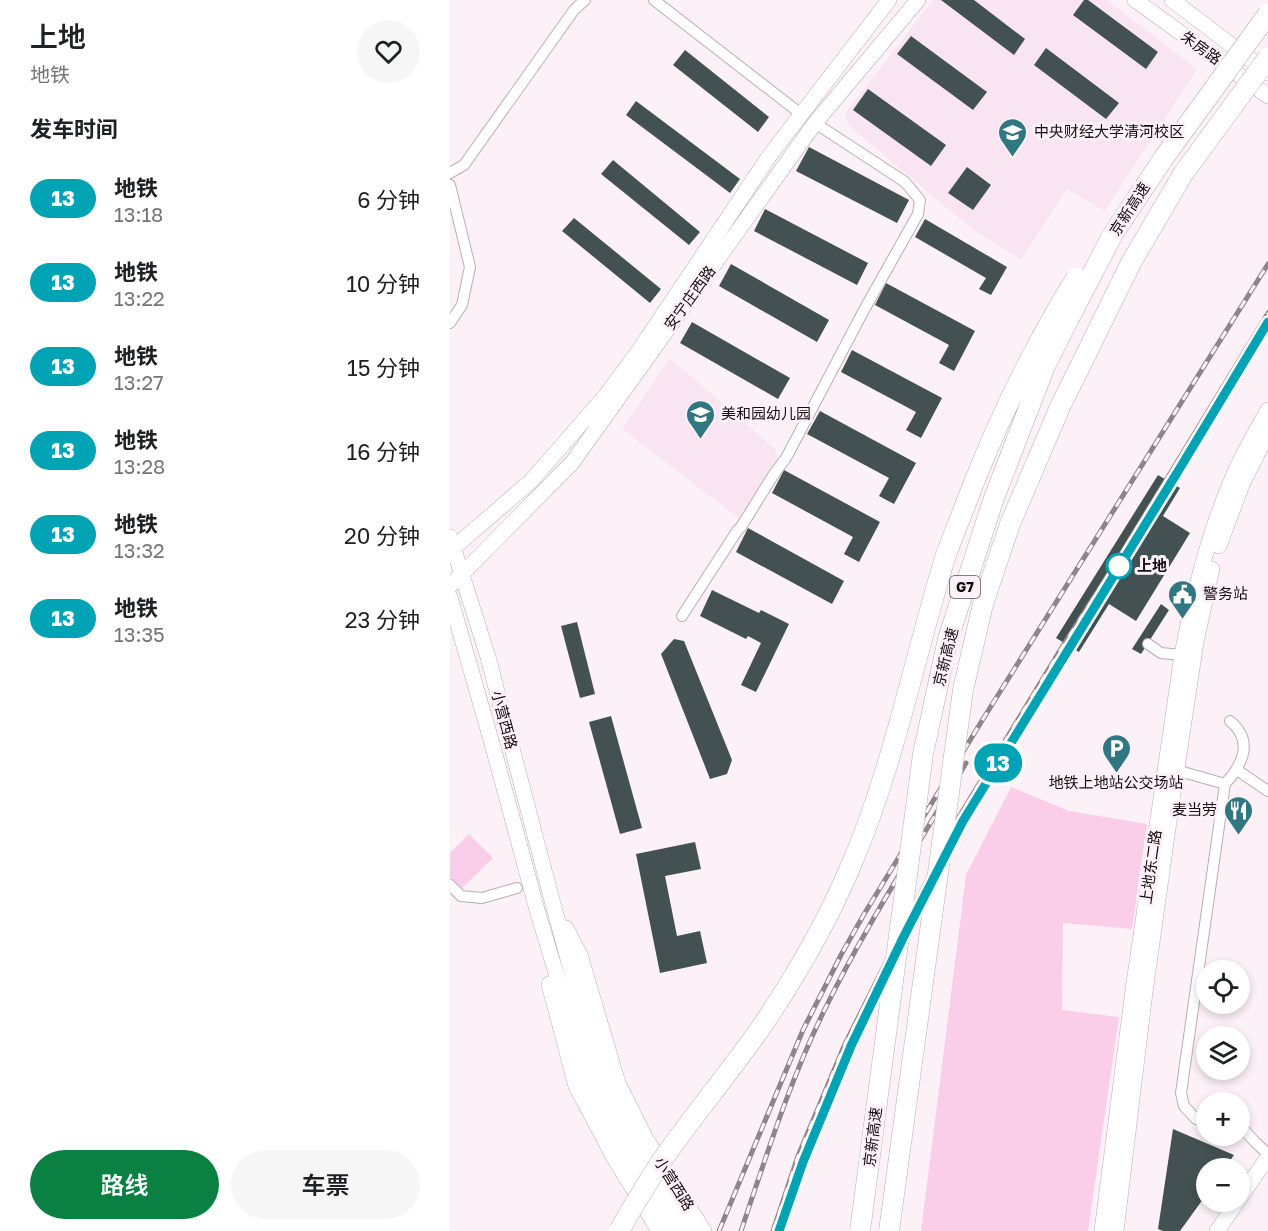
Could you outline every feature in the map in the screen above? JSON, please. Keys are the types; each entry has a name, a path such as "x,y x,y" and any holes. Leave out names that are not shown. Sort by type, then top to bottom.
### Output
{"highway":[{"name":"京新高速","path":"860,1231 923,754 948,639 994,498 1046,366 1113,234 1162,159 1268,14"},
{"name":"京新高速","path":"889,1231 963,690 982,604 1010,524 1060,407 1132,261 1183,174 1268,58"},
{"path":"619,1231 642,1190 668,1152 772,1010 807,953 840,890 882,784 946,557 993,437 1030,358 1084,265 1162,159"}],"main road":[{"path":"451,546 531,481 607,394 647,339 770,155 889,0"},
{"name":"安宁庄西路","path":"450,586 572,463 815,123 918,0"},
{"name":"朱房路","path":"1135,0 1268,96"},
{"name":"朱房路","path":"1172,0 1268,73"},
{"name":"上地东二路","path":"1102,1231 1133,990 1182,655 1191,609 1222,505 1239,464 1268,410"},
{"name":"上地东二路","path":"1116,1231 1145,992 1196,642 1211,570 1221,541 1243,482 1268,434"},
{"name":"小营西路","path":"451,546 488,657 601,1079 635,1148 688,1231"},
{"name":"小营西路","path":"450,597 537,910 589,1082 624,1150 673,1231"},
{"name":"小营西路","path":"553,904 580,955 618,1083 646,1139 704,1231"},
{"name":"小营西路","path":"537,910 549,982 576,1086 613,1156 659,1231"},
{"path":"1250,1182 1268,1155"},
{"path":"1217,1231 1230,1212"}],"street":[{"path":"450,173 464,165 567,20 585,0"},
{"path":"654,0 801,114"},
{"path":"682,616 786,458 864,310 918,214 920,200 904,182 815,123"},
{"path":"450,185 470,267 462,305 450,323"},
{"path":"1148,644 1161,653 1182,655"},
{"path":"1196,1119 1184,1106 1181,1093 1225,784 1237,770 1245,748 1239,728 1230,721"},
{"path":"1176,770 1225,784"},
{"path":"1237,770 1268,792"},
{"path":"450,885 461,896 483,898 517,888"},
{"path":"1250,1137 1268,1155"}],"shaded area":[{"name":"中央财经大学清河校区","path":"933,0 1107,0 1197,69 1105,211 1067,189 1021,260 971,228 848,125 845,114"},
{"name":"美和园幼儿园","path":"670,358 776,450 778,463 741,520 622,429"},
{"path":"1011,787 1069,811 1147,824 1132,929 1063,923 1062,1010 1119,1017 1088,1231 921,1231 966,875"},
{"path":"469,834 493,858 461,889 450,878 450,853"}],"building":[{"path":"941,0 974,0 1025,39 1014,55"},
{"path":"1084,0 1088,0 1158,52 1146,69 1073,15"},
{"path":"911,36 987,92 973,110 897,54"},
{"path":"1046,48 1119,103 1106,119 1034,65"},
{"path":"685,50 769,117 758,132 673,65"},
{"path":"868,89 946,145 931,166 853,110"},
{"path":"636,101 740,179 730,193 626,115"},
{"path":"809,147 909,200 897,223 796,171"},
{"path":"613,160 700,232 689,245 601,174"},
{"path":"967,167 991,185 973,210 948,193"},
{"path":"765,209 868,263 857,285 754,231"},
{"path":"574,218 661,289 650,303 562,231"},
{"path":"925,219 1007,267 991,295 979,289 986,278 915,237"},
{"path":"731,264 829,320 817,342 719,286"},
{"path":"886,283 975,331 954,371 939,363 949,345 875,305"},
{"path":"692,322 790,378 778,399 680,343"},
{"path":"852,350 942,398 921,438 906,430 916,412 841,372"},
{"path":"820,411 916,463 894,504 879,496 889,478 807,434"},
{"path":"784,470 880,522 859,562 844,554 853,537 772,493"},
{"path":"1158,475 1180,488 1163,516 1190,533 1136,621 1109,604 1079,652 1056,638"},
{"path":"748,528 844,581 832,604 736,552"},
{"path":"712,590 759,613 761,610 789,624 756,692 741,685 761,643 748,636 746,639 700,616"},
{"path":"1161,604 1169,610 1141,654 1132,649"},
{"path":"577,622 595,694 580,698 561,626"},
{"path":"674,639 684,641 732,760 727,774 710,779 661,654"},
{"path":"611,716 642,828 620,834 589,722"},
{"path":"695,842 701,869 665,876 677,936 700,931 707,963 660,973 636,854"},
{"path":"1173,1129 1196,1139 1196,1146 1213,1146 1234,1155 1232,1158 1196,1158 1196,1209 1180,1231 1158,1229"}],"railway":[{"path":"719,1231 803,1030 863,916 983,719 1268,264"},
{"path":"773,1231 798,1156 845,1044 959,817 1268,313"},
{"path":"741,1231 789,1093 823,1013 874,918 966,763"}],"metro line":[{"name":"13","path":"779,1231 803,1162 851,1046 963,821 1268,322"}],"place":[{"name":"中央财经大学清河校区","path":"1013,158"},
{"name":"美和园幼儿园","path":"700,440"},
{"name":"上地","path":"1119,566"},
{"name":"警务站","path":"1182,620"},
{"name":"地铁上地站公交场站","path":"1116,774"},
{"name":"麦当劳","path":"1238,836"}]}
